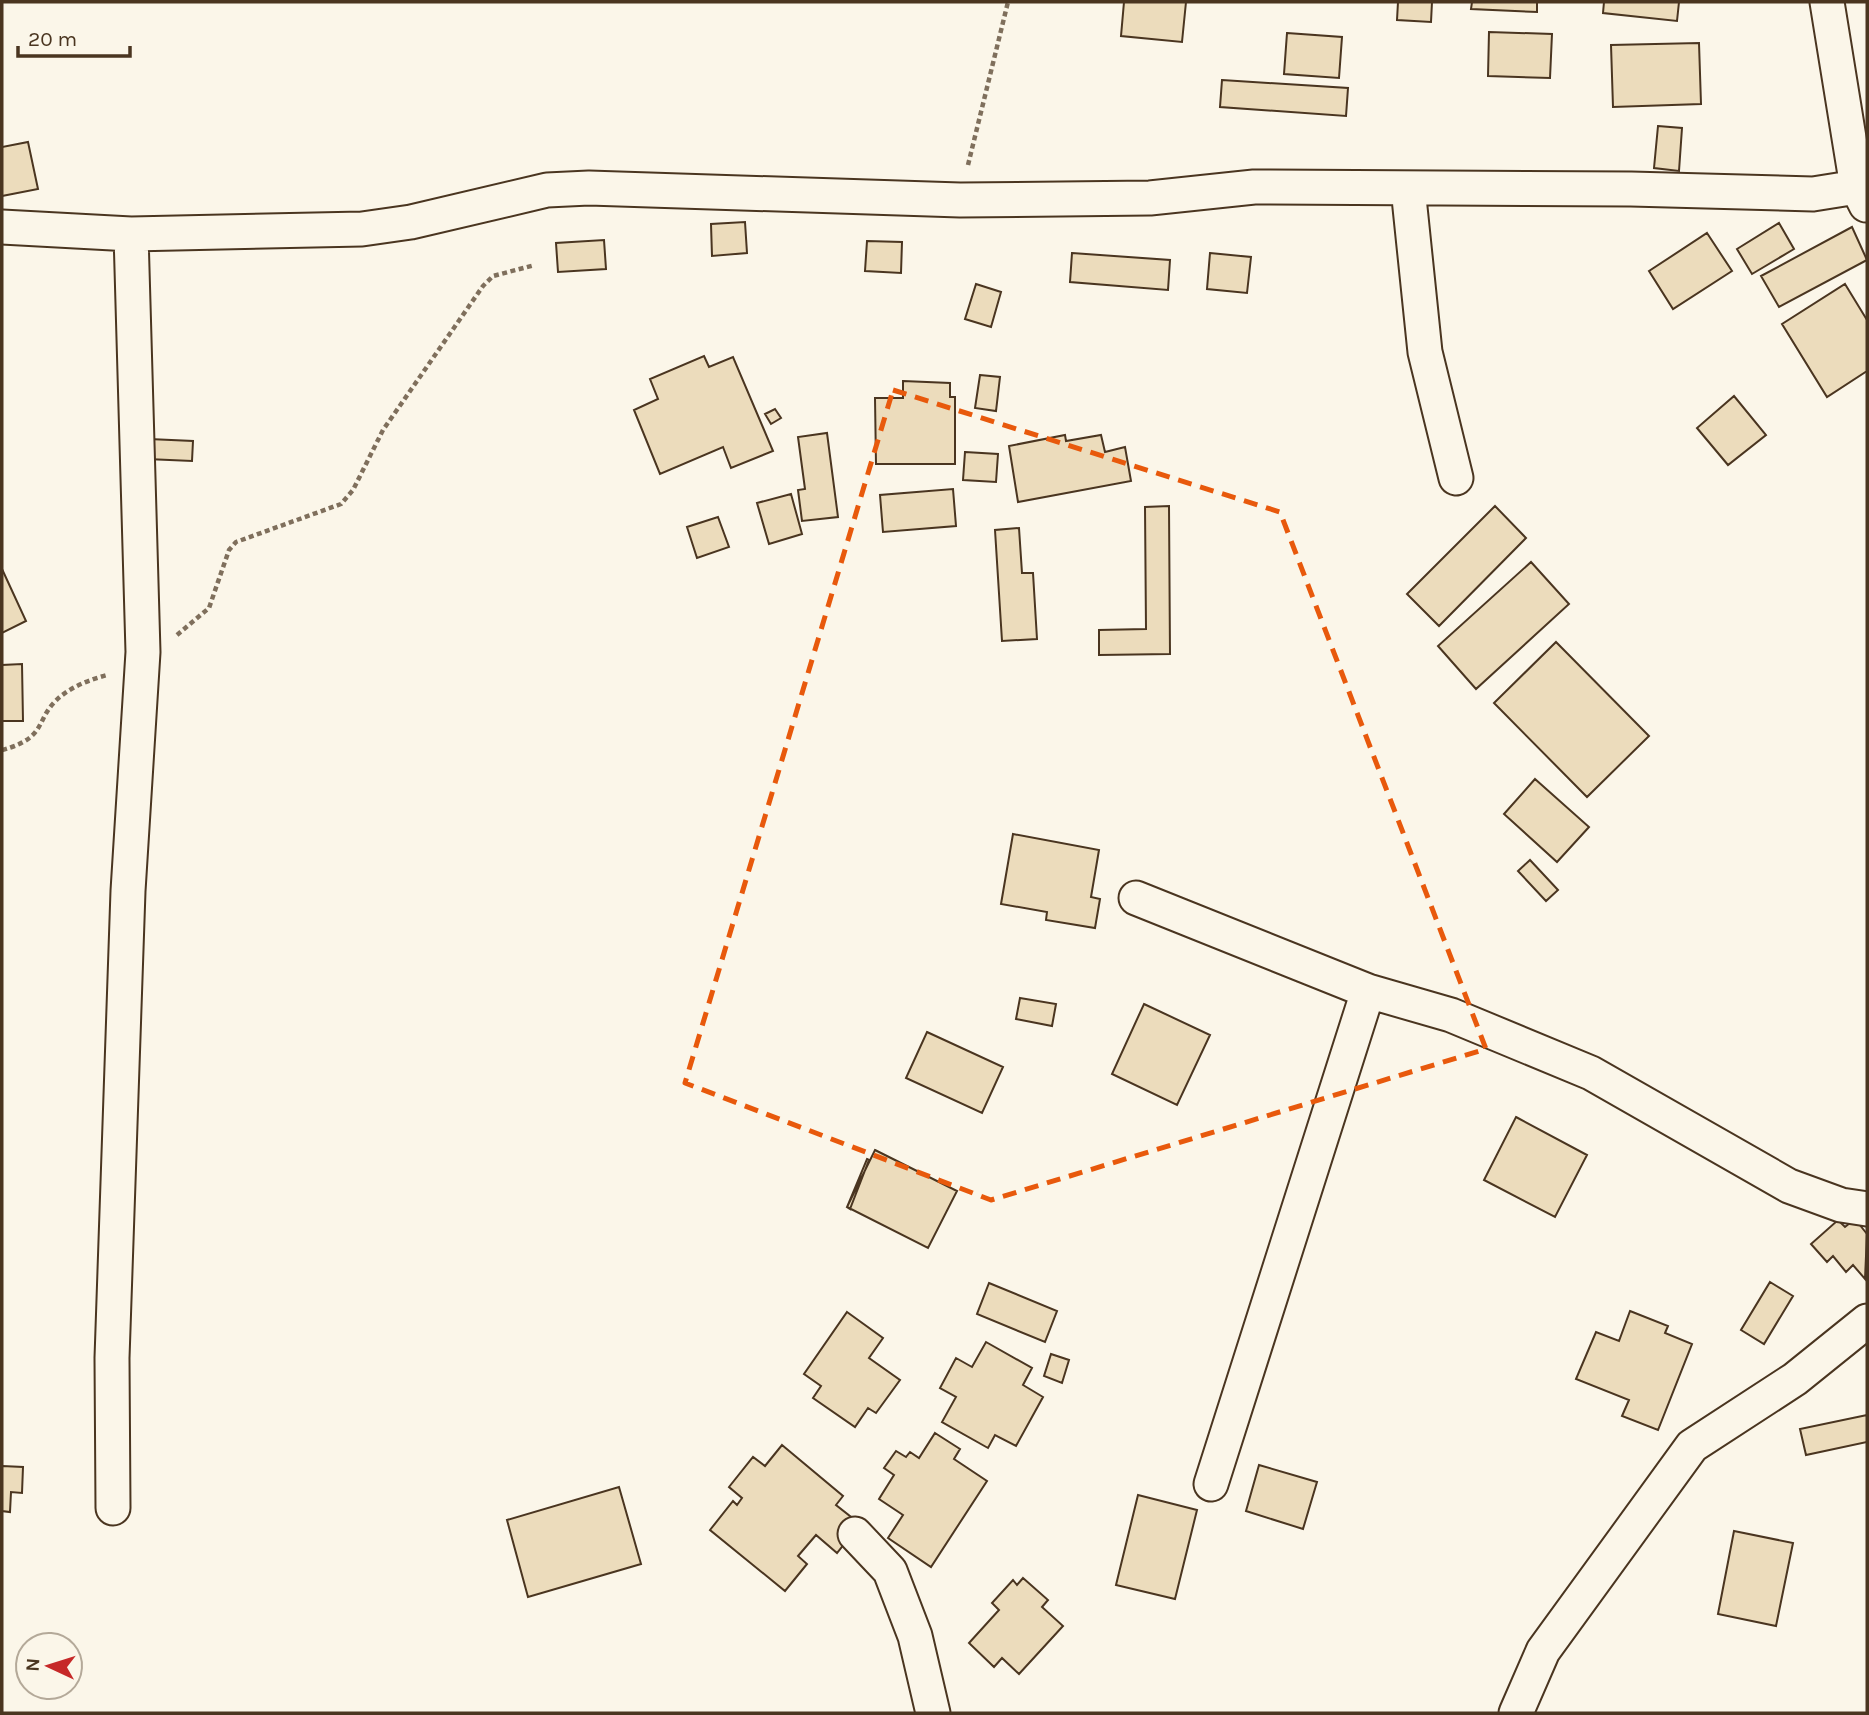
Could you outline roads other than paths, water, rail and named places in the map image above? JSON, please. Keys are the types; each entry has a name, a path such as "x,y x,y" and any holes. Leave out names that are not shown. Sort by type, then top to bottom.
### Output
{"street":[{"path":"2,227 131,234 362,229 411,222 547,190 589,188 960,200 1150,198 1254,187 1631,189 1813,194 1864,192 1827,2"},
{"path":"1408,188 1425,352 1456,478"},
{"path":"113,1508 114,1303 128,891 142,664 131,234"},
{"path":"1136,898 1368,991 1451,1015 1591,1073 1789,1186 1821,1199 1867,1209"},
{"path":"1211,1484 1368,991"},
{"path":"1516,1713 1543,1650 1692,1446 1795,1379 1867,1321"},
{"path":"855,1534 890,1571 915,1636 933,1713"}]}
